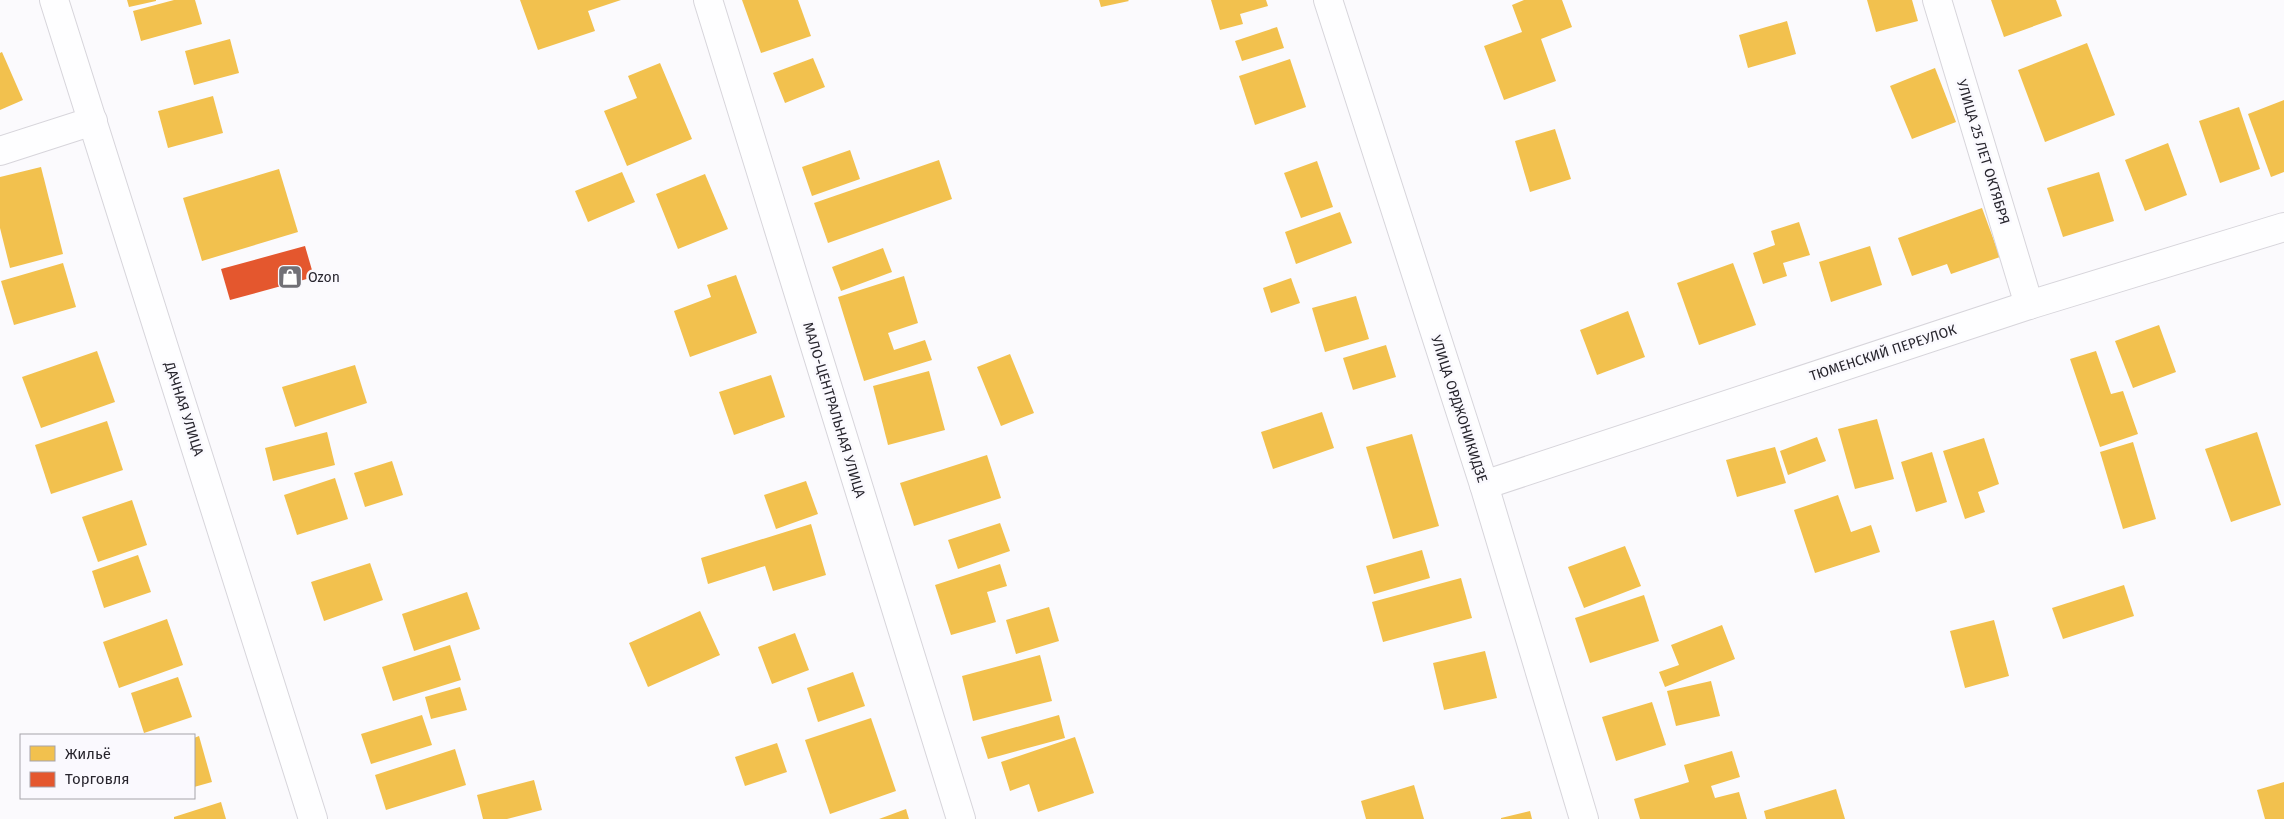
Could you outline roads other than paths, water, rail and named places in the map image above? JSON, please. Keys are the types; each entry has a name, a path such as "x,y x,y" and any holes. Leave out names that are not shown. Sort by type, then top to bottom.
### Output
{"street":[{"name":"ДАЧНАЯ УЛИЦА","path":"54,0 313,819"},
{"name":"МАЛО-ЦЕНТРАЛЬНАЯ УЛИЦА","path":"708,0 961,819"},
{"name":"УЛИЦА ОРДЖОНИКИДЗЕ","path":"1328,0 1484,485 1584,819"},
{"name":"УЛИЦА 25 ЛЕТ ОКТЯБРЯ","path":"1937,0 2029,305"},
{"path":"0,151 93,121"},
{"name":"ТЮМЕНСКИЙ ПЕРЕУЛОК","path":"1484,485 2029,305 2284,227"}],"place":[{"name":"Ozon","path":"290,277"}]}
